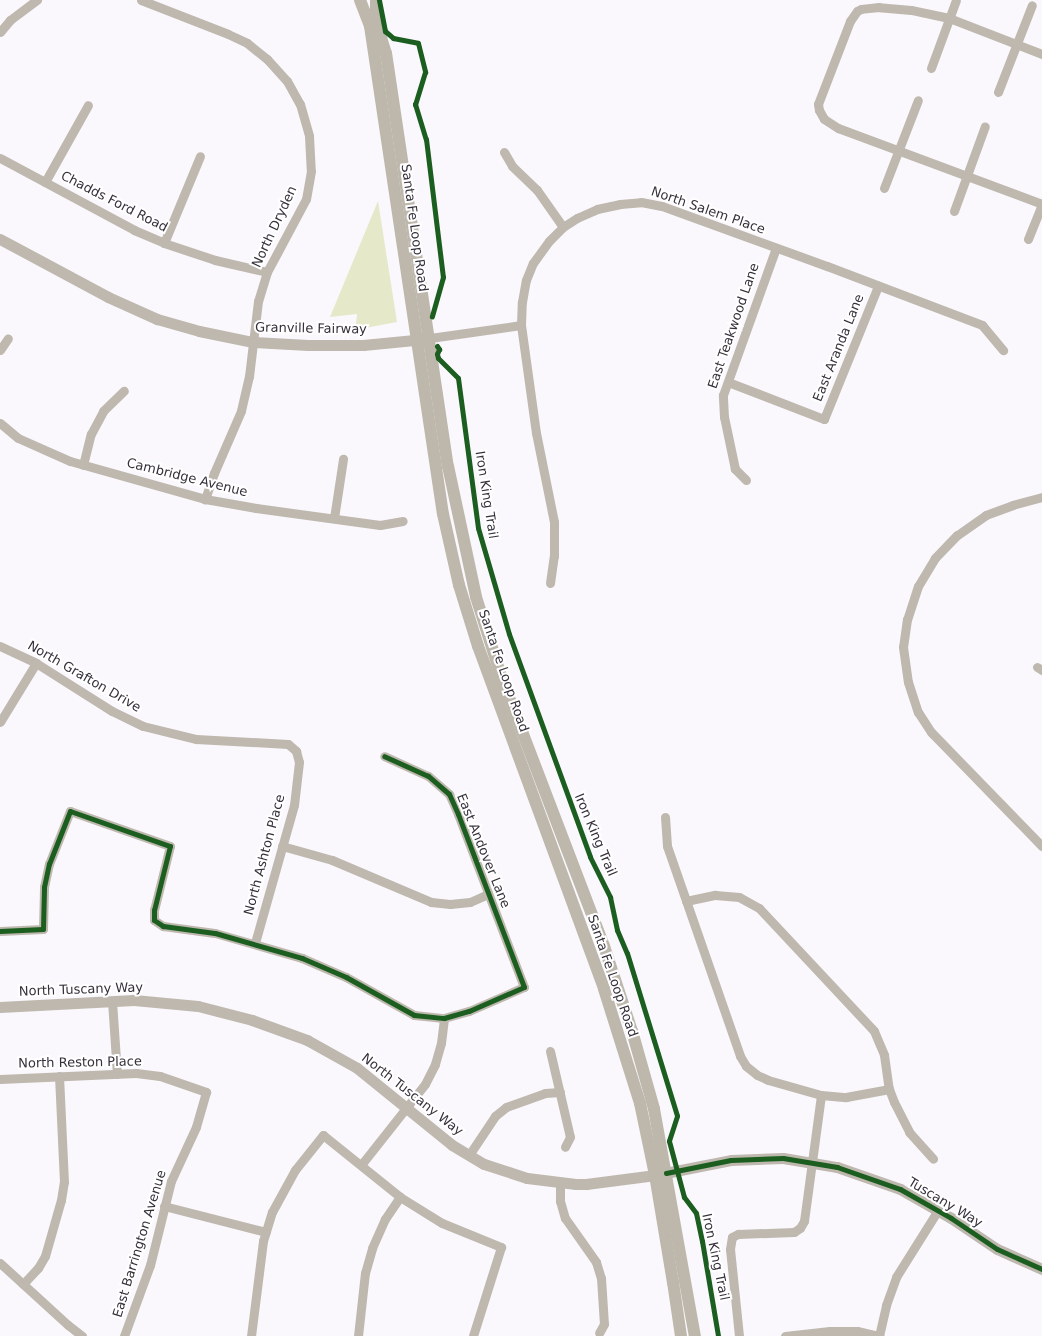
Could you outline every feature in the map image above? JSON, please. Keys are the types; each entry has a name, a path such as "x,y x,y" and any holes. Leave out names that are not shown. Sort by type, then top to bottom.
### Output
{"main road":[{"name":"Santa Fe Loop Road","path":"360,0 370,26 442,514 459,585 478,646 604,989 640,1103 661,1174 695,1336"},
{"name":"Santa Fe Loop Road","path":"376,0 376,21 386,53 430,338 448,466 476,597 502,679 604,946 632,1031 654,1109 680,1336"}],"street":[{"path":"0,32 10,20 28,5 37,0"},
{"name":"North Dryden","path":"141,0 228,34 247,43 267,59 287,80 300,104 309,136 311,171 306,199 267,272 258,302 249,376 241,411 214,473 205,499"},
{"path":"931,68 956,0"},
{"path":"1028,239 1042,204 838,128 824,119 819,110 818,104 854,15 861,9 876,3 949,18 1042,54"},
{"path":"998,92 1032,5"},
{"path":"884,188 918,100"},
{"path":"45,182 88,105"},
{"path":"954,211 985,126"},
{"path":"504,152 512,166 537,190 563,227"},
{"path":"164,243 200,156"},
{"name":"Chadds Ford Road","path":"0,158 134,230 164,243 215,260 267,272"},
{"name":"North Salem Place","path":"550,583 554,556 554,522 536,433 521,325 526,280 534,263 542,251 563,227 597,208 641,202 662,206 982,325 1003,350"},
{"name":"Granville Fairway","path":"0,239 108,298 156,319 252,342 308,345 363,345 416,341 521,325"},
{"name":"East Teakwood Lane","path":"746,480 736,469 725,424 723,395 776,248"},
{"name":"East Aranda Lane","path":"728,382 824,419 878,286"},
{"path":"0,350 8,338"},
{"path":"83,465 91,434 103,411 124,391"},
{"name":"Cambridge Avenue","path":"0,423 18,438 70,461 205,499 256,508 380,524 403,521"},
{"path":"334,518 343,459"},
{"path":"1042,497 1013,505 986,515 957,535 935,558 918,586 907,619 903,647 910,690 918,712 931,732 1042,846"},
{"name":"North Grafton Drive","path":"0,646 36,663 112,711 143,726 196,739 288,744 296,751"},
{"path":"0,722 36,663"},
{"name":"North Ashton Place","path":"255,943 294,805 299,762 296,751"},
{"name":"East Andover Lane","path":"384,756 428,776 449,794 524,987 469,1011 444,1018"},
{"path":"0,931 43,929 44,887 49,864 70,811 170,846 154,910 154,920 163,926 215,933 255,943 302,958 346,977 414,1015 444,1018 441,1043 435,1064 425,1084 361,1165"},
{"path":"665,817 667,846 740,1056 746,1066 757,1075 768,1080 821,1095 846,1097 889,1089"},
{"path":"282,846 332,860 431,902 450,904 470,902 488,894"},
{"path":"686,901 715,895 739,897 759,908 874,1031 884,1055 889,1089 909,1132 933,1158"},
{"name":"North Tuscany Way","path":"0,1007 134,1000 198,1006 252,1020 307,1040 357,1068 452,1145 484,1164 527,1178 576,1184 661,1174"},
{"path":"112,1001 116,1074"},
{"path":"550,1051 570,1137 566,1147"},
{"name":"North Reston Place","path":"0,1079 136,1073 160,1076 206,1092"},
{"path":"23,1284 38,1268 45,1256 61,1200 64,1182 59,1076"},
{"name":"East Barrington Avenue","path":"124,1336 150,1265 171,1182 196,1127 206,1092"},
{"path":"469,1155 495,1116 506,1107 546,1093 560,1092"},
{"path":"739,1336 730,1249 732,1237 738,1234 794,1232 800,1228 804,1221 810,1163 821,1095"},
{"path":"251,1336 263,1241 272,1212 295,1170 323,1135 400,1197 442,1223 501,1247 473,1336"},
{"name":"Tuscany Way","path":"661,1174 731,1160 783,1158 838,1167 900,1188 938,1210 997,1249 1042,1269"},
{"path":"560,1182 560,1201 565,1218 596,1262 601,1278 604,1324 599,1333"},
{"path":"358,1336 365,1273 372,1248 385,1219 400,1197"},
{"path":"164,1206 266,1232"},
{"path":"785,1336 830,1331 857,1332 879,1336 886,1305 896,1277 938,1210"},
{"path":"0,1263 82,1336"}],"green space":[{"path":"378,201 397,322 360,329 355,333 357,314 330,317"}],"cycle path":[{"path":"379,0 385,31 393,38 418,43 425,72 415,104 426,139 443,277 432,316"},
{"name":"Iron King Trail","path":"437,346 439,349 437,354 438,358 458,378 478,528 509,634 590,857 610,897 617,930 627,953 677,1116 669,1141 684,1197 696,1213 718,1336"},
{"path":"0,931 43,929 44,887 49,864 70,811 170,846 154,910 154,920 163,926 215,933 302,958 346,977 414,1015 444,1018 469,1011 524,987 449,794 428,776 384,756"},
{"path":"666,1173 731,1160 783,1158 837,1167 900,1189 951,1218 997,1249 1042,1269"}]}
